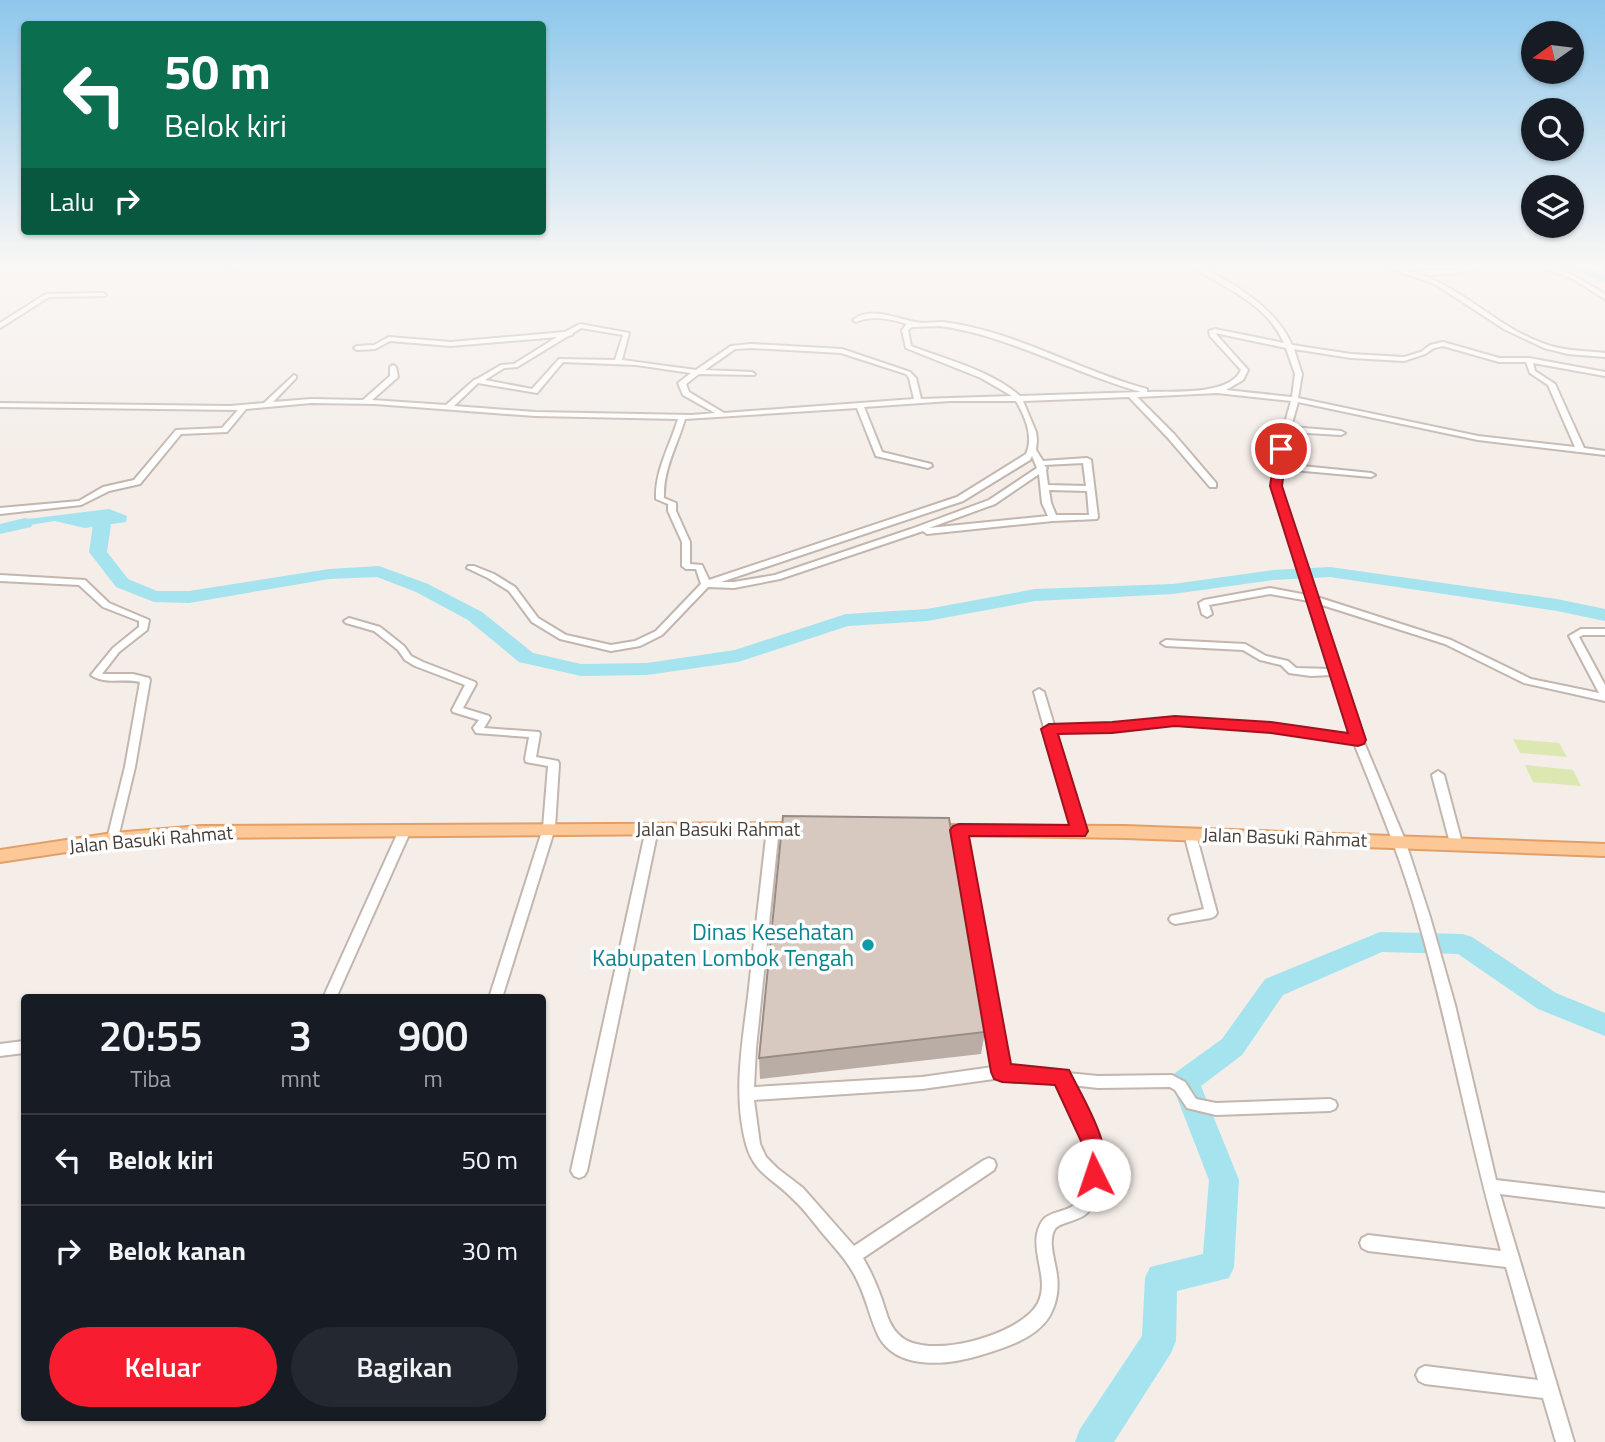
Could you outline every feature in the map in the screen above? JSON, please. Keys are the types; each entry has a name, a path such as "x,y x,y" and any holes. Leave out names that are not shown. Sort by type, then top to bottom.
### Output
{"main road":[{"name":"Jalan Basuki Rahmat","path":"0,856 113,839 201,832 549,828 811,829"},
{"name":"Jalan Basuki Rahmat","path":"922,830 1190,834 1605,850"}],"street":[{"path":"617,332 627,334 618,363"},
{"path":"905,332 908,348 998,384 1018,398 1031,428 1033,451 1043,466 1048,511 1052,518"},
{"path":"985,332 1073,368 1125,386 1157,393"},
{"path":"1213,332 1245,370 1241,379 1217,391"},
{"path":"1226,332 1342,355 1404,359 1423,354 1432,346 1447,344 1499,359 1529,360 1605,374"},
{"path":"1280,332 1290,346 1298,373 1277,466 1276,486 1358,740 1399,841 1423,917 1490,1186 1565,1442"},
{"path":"1516,332 1564,352 1605,355"},
{"path":"357,348 374,347 389,340 451,344 570,334"},
{"path":"479,381 503,366 516,366 570,334"},
{"path":"723,415 682,389 682,383 733,346 830,349 908,373 918,401"},
{"path":"448,407 473,382 531,392 559,360 618,363 695,372 752,374"},
{"path":"1529,360 1532,372 1549,381 1557,394 1581,450"},
{"path":"365,402 394,377 393,366"},
{"path":"265,405 294,377"},
{"path":"0,405 243,408 311,401 365,402 535,414 682,416 918,401 1217,391 1294,399 1478,438 1605,453"},
{"path":"1132,395 1213,485"},
{"path":"860,406 879,454 928,466"},
{"path":"0,511 84,502 106,489 137,482 178,433 225,429 243,408"},
{"path":"682,416 677,440 662,472 660,499 672,503 672,511 686,542 686,566 698,567 706,584"},
{"path":"1286,429 1341,433"},
{"path":"471,568 512,589 535,620 549,630 580,643 611,648 637,644 659,633 706,584 960,499 1025,460 1033,451"},
{"path":"706,584 734,585 777,578 992,502 1043,466 1086,459 1094,517 1052,518 914,531"},
{"path":"1277,466 1371,475"},
{"path":"1046,486 1090,489"},
{"path":"0,579 82,582 106,605 144,621 145,624 116,649 96,675 104,678 135,677 145,680 130,768 113,839"},
{"path":"1207,614 1206,601 1252,593 1278,592 1312,599 1448,642 1528,681 1605,697"},
{"path":"349,621 377,629 401,648 408,659 471,684 457,710 485,718 478,730 535,735 530,759 553,763 549,828 496,994"},
{"path":"1605,632 1581,632 1574,636 1605,697"},
{"path":"1166,643 1247,647 1263,658 1284,663 1292,670 1311,673 1336,672"},
{"path":"1039,692 1079,831"},
{"path":"1049,729 1112,728 1175,721 1271,728 1358,740"},
{"path":"1438,775 1456,843"},
{"path":"773,828 748,1045 747,1094 751,1133 761,1163 800,1195 852,1256 870,1290 885,1332 906,1352 940,1353 984,1347 1018,1332 1039,1317 1052,1283 1045,1248 1048,1226 1054,1220 1076,1214 1084,1208 1093,1185 1095,1166 1088,1129 1061,1077"},
{"path":"579,1171 652,829"},
{"path":"331,994 405,830"},
{"path":"959,830 1002,1072"},
{"path":"1175,919 1211,913 1190,834"},
{"path":"0,1050 21,1046"},
{"path":"747,1094 922,1083 1002,1072 1098,1082 1172,1081 1181,1086 1192,1104 1216,1109 1329,1105"},
{"path":"852,1256 989,1165"},
{"path":"1490,1186 1605,1200"},
{"path":"1368,1243 1512,1260"},
{"path":"1425,1375 1550,1390"}],"green space":[{"path":"1513,739 1559,743 1567,757 1520,753"},
{"path":"1525,765 1573,770 1581,786 1533,782"}],"water":[{"path":"109,509 127,516 126,522 85,528 55,521 23,526 28,519"}],"building":[{"name":"Dinas Kesehatan Kabupaten Lombok Tengah","path":"783,816 949,818 985,1032 759,1058"}],"waterway":[{"path":"0,529 25,523"},
{"path":"102,525 98,552 122,583 154,596 189,597 329,574 379,571 422,588 475,616 526,658 581,670 647,669 738,656 846,620 927,615 1035,595 1173,589 1273,575 1330,572 1557,605 1605,615"},
{"path":"1093,1442 1159,1341 1161,1278 1218,1267 1224,1180 1185,1082 1232,1047 1274,987 1380,942 1463,944 1547,1001 1605,1025"}],"place":[{"name":"Dinas Kesehatan Kabupaten Lombok Tengah","path":"868,945"}],"route":[{"path":"1094,1175 1094,1156 1088,1129 1076,1111 1061,1077 1002,1072 959,830 1079,831 1049,729 1112,728 1175,721 1271,728 1358,740 1276,486 1281,449"}]}
